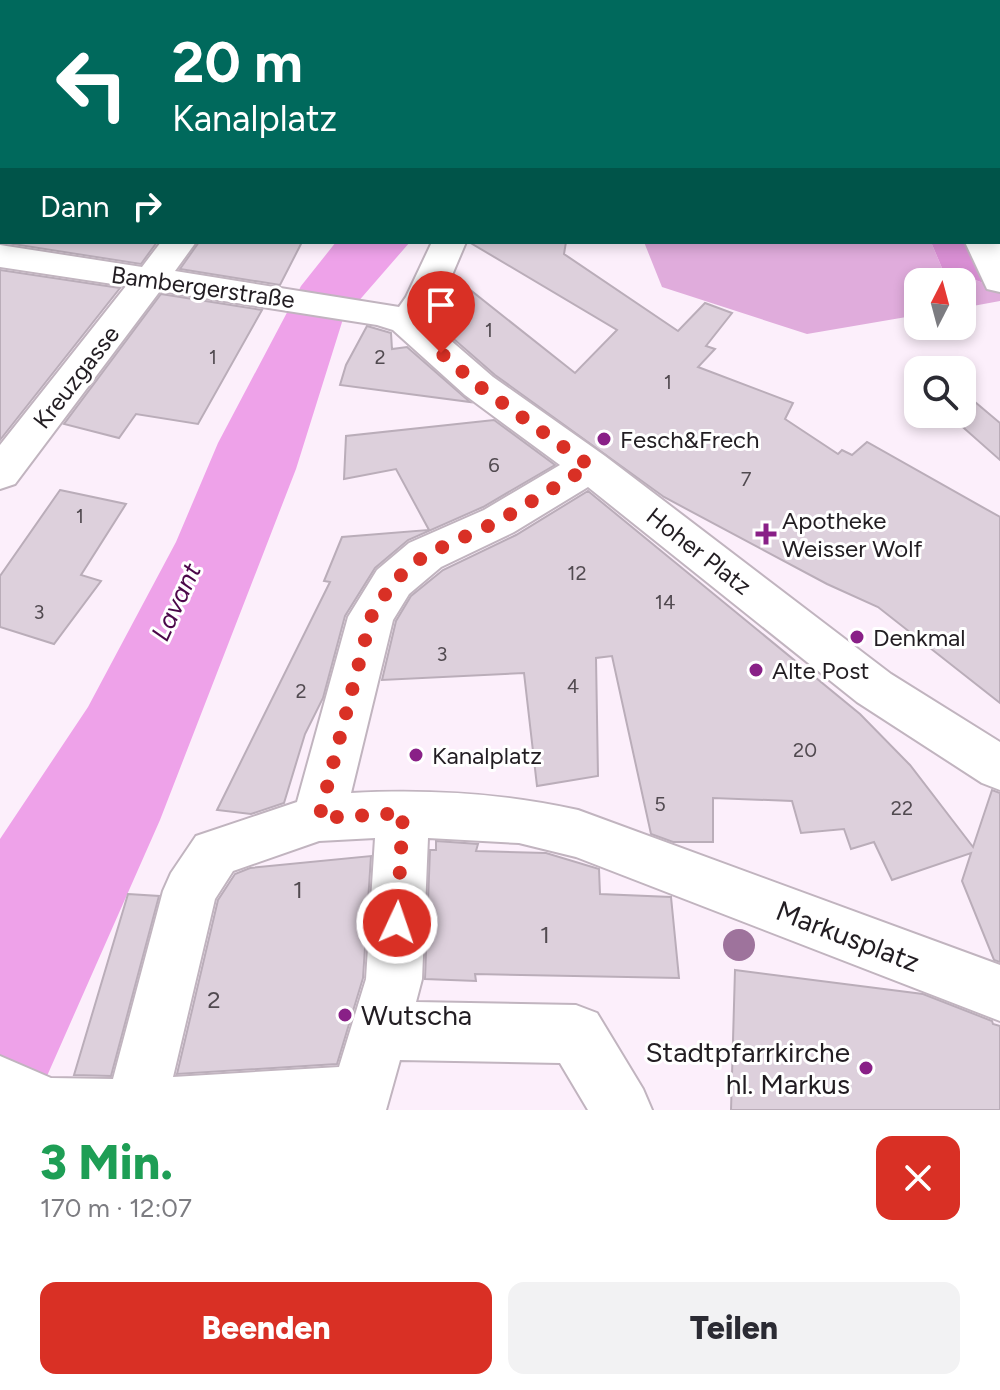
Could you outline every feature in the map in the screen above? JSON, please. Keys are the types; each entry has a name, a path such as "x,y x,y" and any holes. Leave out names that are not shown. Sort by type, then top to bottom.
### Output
{"street":[{"name":"Kreuzgasse","path":"0,474 153,280 178,244"},
{"path":"406,322 423,301 448,244"},
{"path":"983,244 1000,281"},
{"name":"Bambergerstraße","path":"0,256 355,310 406,322"},
{"name":"Hoher Platz","path":"406,322 479,386 590,466 874,688 1000,768"},
{"path":"319,818 371,617 393,582 425,555 499,521 590,466"},
{"path":"403,813 394,979 357,1103 137,1110 190,891 215,853 319,818 403,813"},
{"name":"Markusplatz","path":"403,813 519,820 578,834 1000,993"},
{"path":"379,1030 576,1034 622,1110"},
{"path":"34,1100 121,1110"}],"shaded area":[{"path":"645,244 932,244 942,268 904,268 904,317 807,334 662,287"},
{"path":"932,244 1000,244 1000,289 976,280 976,268 942,268"},
{"path":"976,280 1000,289 1000,301 976,305"}],"water":[{"name":"Lavant","path":"334,244 408,244 343,319 296,469 160,820 47,1076 28,1110 0,1110 0,839 88,707 176,542 218,443 301,286"}],"building":[{"path":"13,244 156,244 141,264"},
{"path":"198,244 301,244 280,285 180,269"},
{"path":"472,244 566,244 564,254 678,331 705,303 732,313 706,346 715,349 698,367 793,403 785,419 838,454 842,450 852,455 867,442 1000,517 1000,703 878,607 827,584 664,497 495,375 448,334 464,285 575,373 617,330"},
{"path":"0,270 120,288 0,440"},
{"path":"161,294 262,310 198,424 136,414 119,438 64,424"},
{"path":"367,326 391,333 392,349 407,347 470,402 340,385 346,365"},
{"path":"976,403 1000,423 1000,460 964,428 976,428"},
{"path":"494,420 555,465 483,507 408,540 375,568 345,616 323,698 305,734 284,803 251,814 217,810 330,582 324,581 342,537 429,530 396,469 344,479 346,436"},
{"path":"60,490 126,504 81,575 101,581 54,644 0,627 0,576"},
{"path":"588,491 860,714 910,765 973,847 992,790 1000,793 1000,962 994,960 962,881 971,853 892,880 874,842 851,849 844,829 801,833 792,801 713,798 713,842 673,842 651,834 612,656 596,658 598,776 537,786 524,673 382,680 396,621 411,596 443,570 516,535"},
{"path":"436,841 478,844 476,851 546,853 599,869 600,894 671,897 679,978 475,974 476,981 425,979 430,850 436,850"},
{"path":"371,856 363,978 337,1064 177,1074 218,900 235,874 250,868"},
{"path":"128,894 159,896 111,1076 74,1075"},
{"name":"Stadtpfarrkirche hl. Markus","path":"735,970 923,994 992,1021 1000,1026 1000,1110 731,1110"}],"place":[{"name":"Fesch&Frech","path":"604,439"},
{"name":"Apotheke Weisser Wolf","path":"766,534"},
{"name":"Denkmal","path":"857,637"},
{"name":"Alte Post","path":"756,670"},
{"name":"Kanalplatz","path":"416,755"},
{"name":"Wutscha","path":"345,1015"},
{"name":"Stadtpfarrkirche hl. Markus","path":"866,1068"}],"route":[{"path":"397,923 403,813 319,818 371,617 393,582 425,555 499,521 590,466 479,386 441,353"}]}
